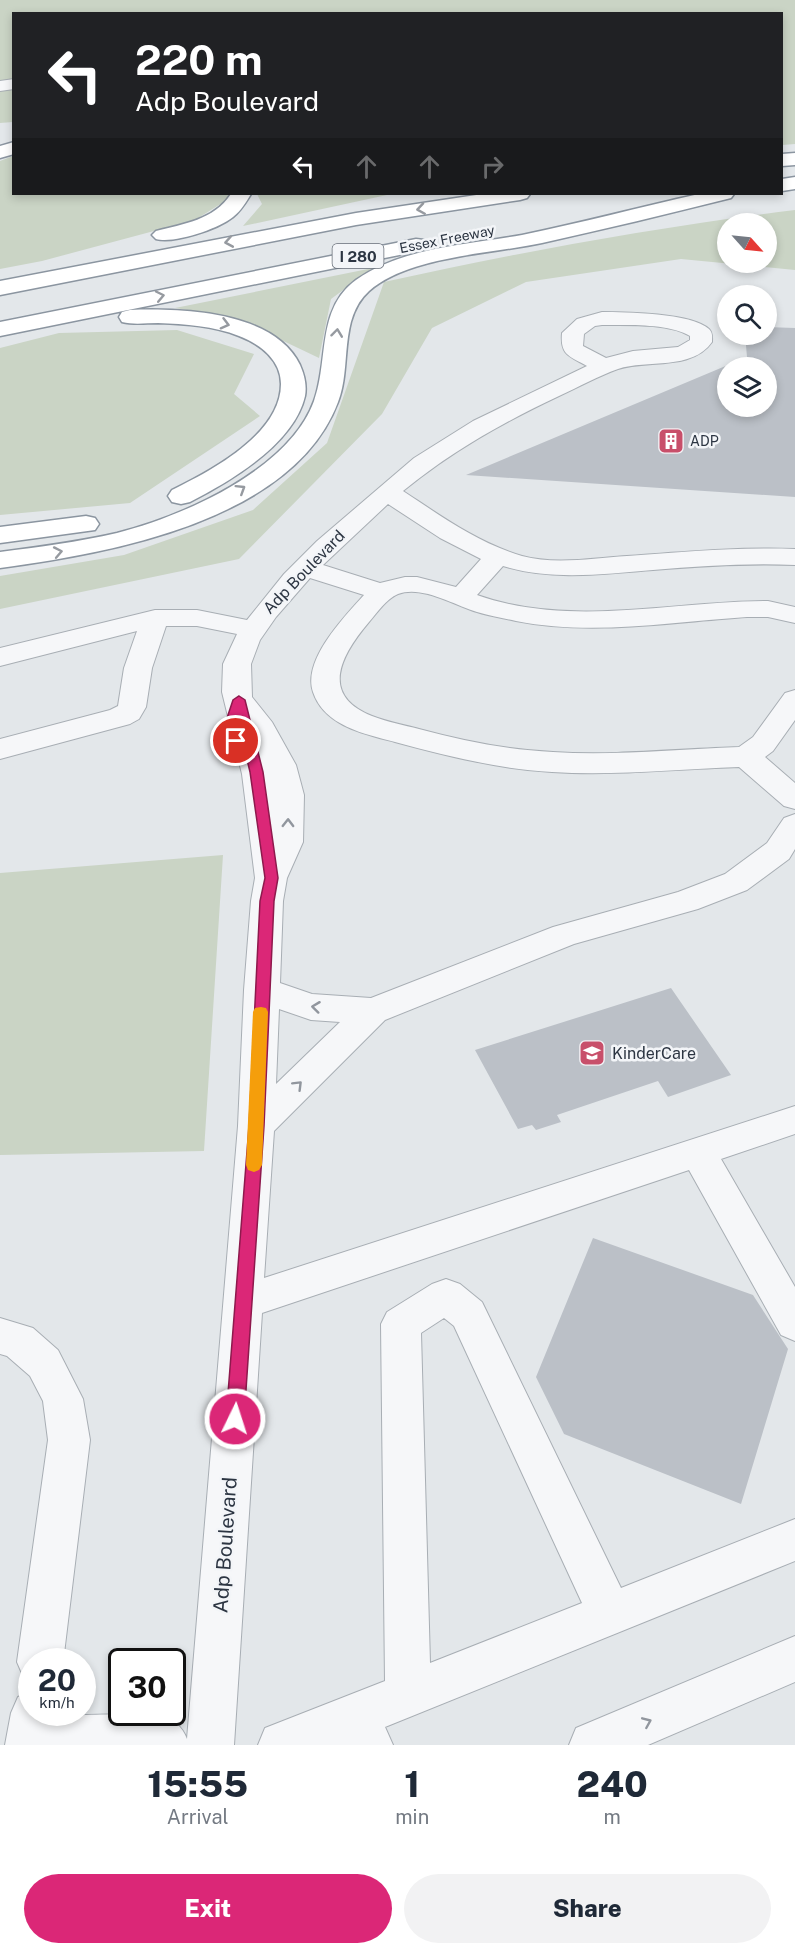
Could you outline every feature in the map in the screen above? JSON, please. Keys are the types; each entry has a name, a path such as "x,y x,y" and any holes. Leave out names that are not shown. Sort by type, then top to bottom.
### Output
{"highway":[{"path":"0,276 203,225 228,210 240,195"},
{"name":"Essex Freeway","path":"0,288 356,219 513,195"},
{"name":"Essex Freeway","path":"0,332 308,266 570,216 712,195"},
{"path":"0,560 108,542 155,530 226,499 263,475 299,446 320,421 327,399 339,321 344,307 363,286 375,278 395,268 420,261 523,241 720,195"},
{"path":"0,332 138,316 196,318 227,324 252,333 274,346 286,360 293,375 293,393 285,413 270,435 246,457 216,478 183,495 120,516 50,530 0,535"}],"street":[{"name":"Adp Boulevard","path":"210,1745 256,1126 267,901 272,878 288,842 289,795 281,765 262,729 239,700 236,690 237,662 251,629 276,598 387,492 429,459 481,426 604,366 634,358 693,350 701,342 701,333 690,325 673,323 611,319 588,322 573,333 572,347 604,366"},
{"path":"387,492 474,547 518,563 552,567 795,557"},
{"path":"460,598 498,557"},
{"path":"306,568 382,592"},
{"path":"795,615 775,610 747,609 586,619 543,617 509,612 430,587 406,585 382,592 350,627 329,660 325,679 327,694 334,705 347,715 432,743 479,753 574,763 746,757 763,744 795,699"},
{"path":"0,657 155,618 196,618 251,629"},
{"path":"0,749 120,717 129,712 132,707 138,668 155,618"},
{"name":"Adp Boulevard","path":"239,700 232,721 247,799 254,860 272,878"},
{"path":"746,757 795,799"},
{"path":"256,1126 374,1011 566,935 687,901 736,882 778,851 795,825"},
{"path":"261,990 311,1007 374,1011"},
{"path":"243,1302 795,1120"},
{"path":"698,1152 795,1323"},
{"path":"408,1694 401,1324 446,1296 468,1314 610,1614"},
{"path":"0,1336 19,1341 44,1363 63,1399 69,1440 42,1648"},
{"path":"282,1745 360,1731 408,1694 795,1540"},
{"path":"593,1745 795,1659"},
{"path":"29,1745 32,1726"},
{"path":"54,1745 61,1740 159,1739 166,1745"}],"green space":[{"path":"0,0 795,0 795,144 783,145 783,12 12,12 12,122 0,123"},
{"path":"12,156 12,195 228,195 230,198 195,220 42,261 0,269 0,161"},
{"path":"258,195 387,195 243,226 262,204"},
{"path":"795,210 795,270 777,268 777,213 773,213"},
{"path":"717,221 717,262 681,259 526,282 432,328 382,414 239,559 0,609 0,576 124,555 253,510 327,443 384,282 486,260"},
{"path":"373,268 331,299 319,358 235,318 175,308"},
{"path":"177,330 254,354 234,394 260,416 130,503 0,515 0,348 59,333"},
{"path":"223,855 204,1151 0,1155 0,873"}],"building":[{"name":"ADP","path":"777,327 795,328 795,497 466,475 717,370 717,417 777,417 777,357 747,357 746,345 777,345"},
{"path":"671,988 731,1075 668,1097 658,1081 557,1115 561,1122 536,1130 532,1125 518,1129 475,1050"},
{"path":"593,1238 753,1295 788,1349 741,1504 564,1434 536,1377"}],"slow traffic":[{"path":"254,1165 261,1012"}],"place":[{"name":"ADP","path":"671,441"},
{"name":"KinderCare","path":"592,1053"}],"route":[{"path":"235,1419 256,1126 267,901 272,878 257,772 239,700 232,721 236,741"}]}
